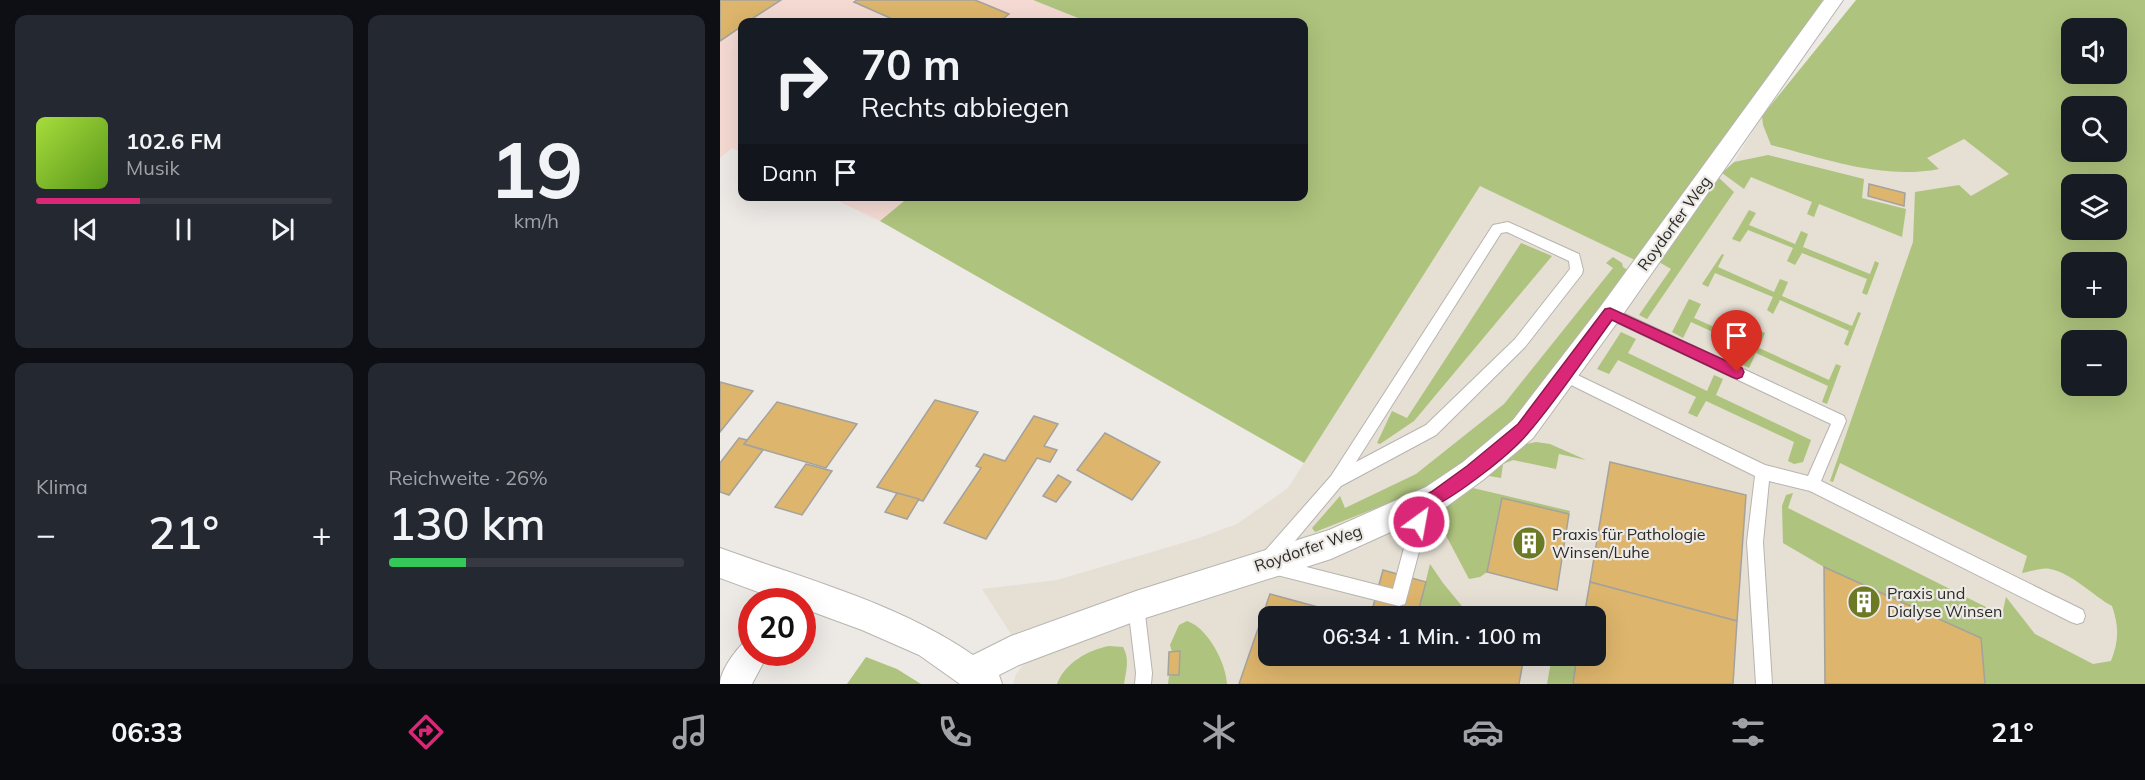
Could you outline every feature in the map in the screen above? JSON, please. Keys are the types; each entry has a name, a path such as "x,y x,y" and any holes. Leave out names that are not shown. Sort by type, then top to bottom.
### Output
{"street":[{"name":"Roydorfer Weg","path":"816,602 866,615 930,644 980,678 1011,652 1136,606 1331,544 1436,497 1473,471 1523,429 1610,313 1834,0"},
{"name":"Roydorfer Weg","path":"720,563 775,588"},
{"path":"734,684 745,666"}],"lane":[{"path":"1336,481 1431,430 1520,343 1577,270 1575,258 1508,227 1497,228 1336,481 1265,564 1399,598 1424,503"},
{"path":"1610,313 1839,420 1812,483"},
{"path":"1562,374 1763,472 1812,483 2077,616"},
{"path":"1763,472 1755,542 1764,684"},
{"path":"1136,606 1144,673 1143,684"}],"shaded area":[{"path":"720,0 1033,0 1078,18 738,18 738,151 732,148 720,158"},
{"path":"1842,20 2061,176 2061,237 1988,281 2119,534 2140,684 1013,684 1016,674 1024,664 1011,634 982,589 1057,580 1196,539 1237,524 1288,488 1480,186 1654,269 1719,178 1734,162 1762,116"},
{"path":"838,201 904,201 880,221"}],"green space":[{"path":"1033,0 1823,0 1639,262 1480,186 1304,463 880,221 904,201 1308,201 1308,18 1078,18"},
{"path":"1856,0 2145,0 2145,684 1985,684 1981,638 1824,567 1783,543 1782,506 1786,495 1793,493 1788,508 2002,615 2006,597 2035,634 2093,664 2111,661 2114,654 2117,634 2112,606 2066,575 2047,569 2022,573 2027,556 1840,463 1833,482 1830,481 1913,242 1915,192 1959,185 1971,196 2009,174 1964,139 1927,158 1939,169 1897,172 1833,162 1771,145 1762,116"},
{"path":"1768,155 1864,179 1862,198 1906,209 1902,237 1819,204 1814,217 1807,214 1812,202 1751,177 1744,189 1722,173 1734,162"},
{"path":"1719,178 1734,192 1647,319 1639,315 1671,269 1659,262"},
{"path":"1749,210 1756,213 1749,225 1795,244 1801,231 1808,234 1803,247 1870,274 1875,261 1879,263 1867,295 1862,293 1867,279 1802,253 1795,265 1787,261 1793,248 1748,230 1740,242 1732,239"},
{"path":"1521,243 1552,256 1414,421 1380,444 1377,443 1392,411 1407,418"},
{"path":"1722,254 1724,255 1718,267 1774,292 1780,279 1788,282 1782,296 1852,326 1858,312 1861,313 1848,346 1844,344 1849,331 1780,300 1773,314 1767,310 1773,297 1715,273 1708,287 1702,284"},
{"path":"1613,257 1629,271 1527,407 1469,462 1425,489 1315,532 1312,528 1340,496 1345,508 1416,474 1504,404 1613,268 1606,263"},
{"path":"1689,299 1701,304 1694,318 1750,343 1756,329 1765,333 1759,348 1829,380 1836,364 1841,366 1827,404 1822,402 1828,386 1756,353 1749,368 1743,365 1750,349 1691,322 1683,338 1672,332"},
{"path":"1621,332 1636,339 1628,353 1707,391 1714,375 1723,379 1716,395 1811,440 1803,462 1794,464 1788,461 1794,442 1706,401 1697,417 1688,413 1696,397 1618,360 1609,374 1597,369"},
{"path":"1536,442 1550,444 1586,460 1559,454 1556,469 1513,460 1503,464 1501,478 1489,476 1521,445"},
{"path":"1473,488 1570,511 1569,514 1502,498 1487,572 1480,577 1469,579 1432,509"},
{"path":"1430,564 1462,606 1420,606"},
{"path":"1187,621 1209,638 1223,666 1227,684 1168,684 1169,676 1179,674 1180,651 1172,652 1170,645 1179,625"},
{"path":"1109,646 1123,647 1125,652 1127,665 1124,684 1057,684 1071,664 1085,654"},
{"path":"866,657 897,669 921,684 847,684"},
{"path":"1550,666 1576,666 1573,684 1547,684"}],"building":[{"path":"720,0 781,0 753,18 738,18 738,29 720,41"},
{"path":"857,0 975,0 1009,14 1004,18 890,18 854,2"},
{"path":"1869,184 1905,193 1904,206 1868,196"},
{"path":"720,382 753,391 720,432"},
{"path":"935,400 978,412 923,501 877,487"},
{"path":"777,402 857,424 826,468 744,444"},
{"path":"1034,416 1058,424 1044,446 1057,450 1050,462 1037,458 986,539 944,523 981,468 976,466 984,454 1005,461"},
{"path":"1105,433 1160,462 1132,500 1077,470"},
{"path":"739,438 747,440 744,444 763,450 729,495 720,492 720,463"},
{"path":"1610,462 1746,495 1737,621 1590,582"},
{"path":"806,464 832,471 802,515 775,507"},
{"path":"1058,475 1071,482 1056,502 1043,496"},
{"path":"897,493 919,499 907,519 885,512"},
{"name":"Praxis für Pathologie Winsen/Luhe","path":"1502,498 1569,514 1557,590 1487,572"},
{"name":"Praxis und Dialyse Winsen","path":"1824,567 1981,638 1985,684 1825,684"},
{"path":"1383,570 1426,582 1420,606 1373,606"},
{"path":"1590,582 1737,621 1733,684 1573,684 1576,666 1606,666 1606,606 1586,606"},
{"path":"1270,594 1314,606 1266,606"},
{"path":"1258,629 1258,666 1522,666 1519,684 1239,684"},
{"path":"1180,651 1179,675 1168,675 1169,652"}],"place":[{"name":"Praxis für Pathologie Winsen/Luhe","path":"1529,543"},
{"name":"Praxis und Dialyse Winsen","path":"1864,602"}],"route":[{"path":"1419,522 1424,503 1473,471 1523,429 1610,313 1737,372"}]}
